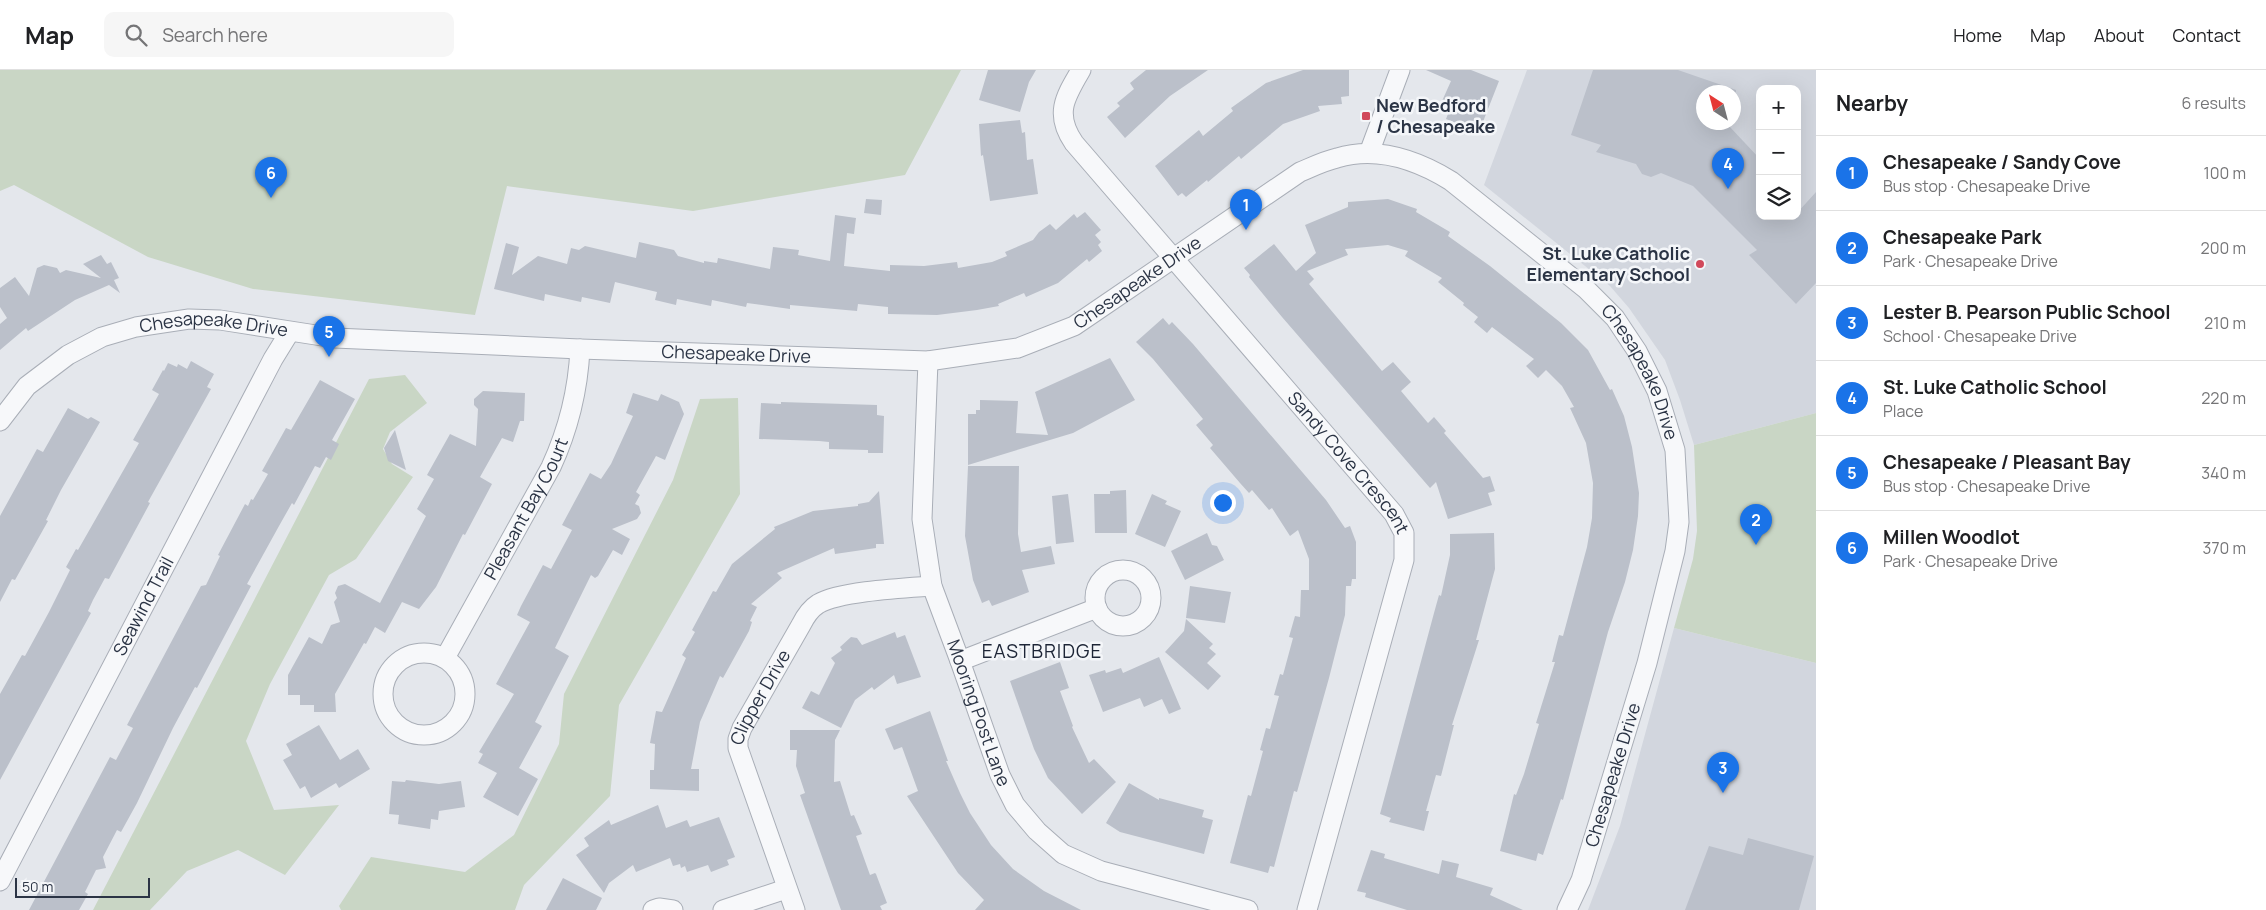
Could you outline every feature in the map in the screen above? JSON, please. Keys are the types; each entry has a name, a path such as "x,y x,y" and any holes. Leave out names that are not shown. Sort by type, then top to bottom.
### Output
{"street":[{"name":"Sandy Cove Crescent","path":"1081,70 1067,94 1063,108 1066,132 1147,229 1394,514 1404,533 1404,560 1307,910"},
{"path":"1369,152 1400,70"},
{"name":"Chesapeake Drive","path":"0,420 27,386 68,355 102,336 136,327 189,319 220,320 289,333 336,338 580,349 928,361 1018,348 1074,326 1300,172 1337,158 1369,152 1401,158 1428,167 1451,181 1586,289 1615,318 1637,351 1657,391 1676,450 1679,522 1675,551 1644,672 1581,880 1566,910"},
{"name":"Seawind Trail","path":"0,881 289,333"},
{"name":"Pleasant Bay Court","path":"445,658 563,440 579,379 580,349"},
{"name":"Mooring Post Lane","path":"928,361 922,520 932,586 1000,775 1015,805 1037,831 1064,854 1101,871 1248,910"},
{"name":"Clipper Drive","path":"795,910 786,889 738,748 738,739 742,728 808,612 817,604 840,596 932,586"},
{"path":"960,661 1097,608"},
{"path":"417,653 431,653 445,658 456,668 464,686 464,700 457,717 447,727 438,732 424,734 409,732 390,717 384,702 383,688 391,669 402,659 417,653"},
{"path":"724,910 786,889"},
{"path":"653,910 659,908 673,910"}],"shaded area":[{"name":"St. Luke Catholic Elementary School","path":"1527,70 1816,70 1816,413 1694,445 1665,360 1629,308 1610,286 1484,185"},
{"path":"1674,628 1816,663 1816,910 1588,910 1620,826"}],"green space":[{"path":"0,70 961,70 905,175 693,211 507,186 475,315 253,289 148,257 14,185 0,191"},
{"path":"405,375 427,403 390,432 383,449 392,464 413,477 356,559 329,575 270,684 246,741 274,810 339,805 285,875 238,850 187,871 150,910 93,910 369,379"},
{"path":"738,398 740,494 619,705 610,796 524,885 515,910 341,910 339,906 371,857 465,872 514,835 559,744 564,694 673,480 700,399"},
{"path":"1816,413 1816,663 1674,628 1693,559 1697,531 1694,445"}],"building":[{"path":"988,70 1036,70 1029,82 1020,112 979,100"},
{"path":"1146,70 1208,70 1170,96 1125,138 1107,117 1120,106 1117,103 1134,89 1130,83"},
{"path":"1303,70 1349,70 1349,96 1341,97 1342,104 1318,106 1320,111 1283,124 1241,159 1239,156 1208,182 1207,180 1186,197 1182,193 1178,196 1155,166 1199,130 1203,136 1233,111 1231,108 1266,83"},
{"path":"1426,70 1471,70 1499,81 1479,132 1446,119 1448,114 1438,110 1451,81"},
{"path":"1593,70 1678,70 1722,85 1696,85 1696,130 1733,130 1756,155 1756,220 1801,220 1801,209 1816,192 1816,283 1796,304 1749,255 1757,250 1693,186 1661,173 1651,177 1642,174 1636,164 1596,152 1601,145 1571,135"},
{"path":"1020,120 1022,133 1025,132 1027,160 1033,159 1038,194 990,201 983,155 981,156 979,124"},
{"path":"866,199 882,200 881,215 864,213"},
{"path":"1388,199 1417,209 1416,212 1450,232 1448,236 1490,266 1561,323 1588,350 1610,390 1612,389 1624,416 1632,447 1639,493 1633,550 1625,582 1608,632 1563,800 1561,799 1543,855 1538,853 1536,861 1500,851 1514,794 1516,795 1524,774 1539,724 1536,723 1555,662 1552,662 1559,635 1563,636 1587,547 1592,518 1593,483 1586,443 1570,408 1574,407 1562,386 1546,370 1538,378 1526,366 1534,359 1492,327 1487,333 1474,322 1478,317 1438,282 1442,278 1405,256 1408,251 1388,245 1345,249 1348,255 1307,271 1314,279 1309,284 1382,371 1393,362 1411,382 1401,391 1428,423 1434,417 1446,431 1444,433 1483,478 1490,476 1495,491 1488,493 1492,505 1448,519 1436,482 1430,488 1282,317 1249,277 1250,275 1244,268 1274,244 1296,271 1316,253 1305,225 1348,207 1348,202"},
{"path":"1085,212 1101,230 1095,235 1101,242 1098,245 1102,251 1089,262 1087,259 1058,283 1026,297 1024,293 998,304 999,306 977,310 937,315 888,314 888,307 858,304 857,311 790,305 790,309 747,303 746,307 712,300 711,306 677,299 676,305 655,300 657,292 615,282 610,303 582,297 581,302 545,294 544,301 494,289 506,243 519,247 512,275 538,256 567,264 571,248 579,250 585,246 636,258 639,242 674,250 678,256 704,263 704,261 717,263 718,258 770,269 773,247 799,250 798,255 830,261 835,215 856,218 854,234 847,233 844,266 890,271 890,265 924,266 957,262 958,268 992,262 1007,256 1005,252 1033,240 1039,232 1050,224 1056,230 1074,214 1077,218"},
{"path":"101,255 107,264 111,262 119,278 114,280 120,293 109,285 75,300 28,331 26,328 0,350 0,324 7,318 0,307 0,288 15,277 29,296 37,268 44,265 57,268 60,273 66,270 101,278 83,264"},
{"path":"1163,318 1169,325 1172,322 1193,344 1326,500 1345,528 1350,526 1356,542 1356,579 1352,579 1351,586 1346,586 1345,615 1329,678 1297,792 1294,791 1274,867 1270,866 1268,873 1230,863 1248,795 1251,796 1263,751 1260,750 1266,728 1270,729 1279,696 1274,695 1280,674 1283,675 1293,638 1289,637 1295,616 1300,617 1301,590 1309,590 1309,559 1298,530 1290,536 1272,508 1269,510 1252,490 1249,493 1240,483 1210,448 1213,445 1196,425 1203,419 1153,359 1136,342"},
{"path":"1110,358 1135,400 1073,433 968,465 968,414 976,414 976,410 980,410 980,400 1018,401 1016,433 1048,435 1035,392"},
{"path":"191,361 214,374 207,387 211,389 148,502 150,503 109,579 105,578 93,600 88,611 91,613 0,780 0,694 22,655 25,656 49,612 70,570 66,567 76,549 78,550 139,443 133,440 159,394 152,390 163,370 168,363 177,367 178,364 187,369"},
{"path":"320,380 355,399 332,440 339,444 331,460 326,457 320,468 315,466 294,505 292,503 279,526 247,584 251,586 197,688 195,687 173,728 137,803 121,832 117,830 103,857 106,868 96,870 85,892 88,894 79,910 29,910 110,757 116,760 133,728 127,725 201,586 206,585 220,556 218,555 245,504 248,506 251,499 253,500 268,474 262,471 286,428 291,430"},
{"path":"483,391 525,393 524,421 520,421 513,442 502,438 480,477 492,484 465,535 463,534 436,587 419,609 402,602 385,633 375,627 335,694 336,712 314,712 314,705 300,705 300,695 288,695 288,675 309,637 322,644 331,625 340,622 334,602 337,598 335,593 338,586 345,584 380,603 426,516 417,509 434,479 427,475 450,434 476,446 478,409 474,405 474,399"},
{"path":"633,393 658,401 661,394 679,402 684,414 665,460 656,456 636,492 640,495 635,504 639,506 641,513 637,519 612,529 630,539 622,555 613,550 598,576 595,578 591,575 555,648 569,656 535,722 542,726 519,768 538,779 518,816 483,797 497,773 478,763 483,754 479,752 514,694 496,684 530,622 517,615 521,606 543,565 551,569 572,530 562,525 590,473 601,479 611,464 633,416 626,413"},
{"path":"781,402 877,405 877,415 884,416 883,453 868,453 868,450 829,449 829,442 759,439 761,403 781,404"},
{"path":"68,408 88,419 91,417 100,422 61,490 46,520 48,521 15,580 12,579 0,602 0,516 37,449 43,452"},
{"path":"395,430 406,470 388,461 384,448"},
{"path":"968,466 1019,466 1018,534 1021,552 1051,546 1055,564 1022,570 1029,592 992,606 989,600 982,603 973,580 965,536"},
{"path":"1126,490 1127,533 1095,533 1094,494 1110,494 1110,491"},
{"path":"879,491 884,544 876,544 876,548 835,554 834,548 777,573 782,578 751,604 757,607 750,621 752,622 749,631 723,678 720,676 700,722 691,769 699,769 699,791 650,789 650,770 654,770 655,744 650,743 656,711 662,712 686,658 682,655 695,632 692,630 713,591 716,592 732,564 775,529 774,527 813,511 858,506 858,504 869,502"},
{"path":"1068,494 1074,542 1056,544 1052,496"},
{"path":"1152,494 1167,501 1165,504 1181,511 1165,547 1135,534"},
{"path":"1207,533 1212,545 1217,546 1224,560 1185,580 1171,551"},
{"path":"1494,533 1495,569 1476,640 1479,640 1452,725 1454,725 1441,776 1436,775 1426,811 1429,811 1424,831 1389,822 1391,818 1380,814 1439,595 1441,596 1450,555 1450,534"},
{"path":"1190,586 1231,592 1225,623 1186,618"},
{"path":"1186,619 1213,644 1209,648 1216,654 1207,663 1221,676 1208,690 1165,652 1184,631"},
{"path":"895,632 897,638 905,635 921,677 897,684 894,675 874,690 872,687 855,700 841,728 802,708 811,691 819,695 835,663 831,658 842,650 840,647 851,637 857,638 862,645"},
{"path":"1159,657 1181,709 1169,714 1162,699 1144,707 1140,698 1103,712 1089,675 1105,670 1106,673 1121,668 1123,673"},
{"path":"1060,662 1069,688 1060,691 1072,727 1089,763 1094,759 1116,782 1082,814 1048,778 1034,749 1010,681"},
{"path":"930,711 948,761 946,761 960,793 970,813 991,845 1013,869 1044,891 1081,910 975,910 984,900 958,873 907,796 918,791 902,747 894,750 885,729"},
{"path":"319,725 340,760 358,749 370,769 339,788 336,783 311,798 305,786 300,789 283,760 292,755 286,744"},
{"path":"790,730 840,730 835,740 834,782 840,781 851,816 854,815 862,834 856,836 870,875 876,874 887,903 880,906 882,910 841,910 800,795 805,793 796,766 797,750 790,750"},
{"path":"406,780 439,784 461,781 465,807 439,811 438,820 431,819 430,829 398,824 399,815 389,814 392,781 405,782"},
{"path":"1129,783 1159,800 1159,798 1204,810 1202,817 1213,820 1204,854 1120,832 1106,823"},
{"path":"658,805 666,828 687,820 690,827 719,817 735,857 727,860 729,865 711,872 708,865 687,872 685,866 681,868 680,864 673,866 670,858 636,872 633,865 609,883 604,893 576,855 589,846 584,838 609,820 611,825"},
{"path":"1748,838 1814,856 1799,910 1685,910 1709,846 1743,855"},
{"path":"1371,850 1385,854 1384,858 1439,874 1442,860 1459,864 1456,877 1493,888 1490,895 1523,910 1407,910 1365,897 1366,893 1357,891"},
{"path":"563,878 602,898 596,910 546,910"}],"place":[{"name":"New Bedford / Chesapeake","path":"1366,116"},
{"name":"St. Luke Catholic School","path":"1728,189"},
{"name":"Millen Woodlot","path":"271,198"},
{"name":"Chesapeake / Sandy Cove","path":"1246,230"},
{"name":"St. Luke Catholic Elementary School","path":"1700,264"},
{"name":"Chesapeake / Pleasant Bay","path":"329,357"},
{"name":"Chesapeake Park","path":"1756,545"},
{"name":"Lester B. Pearson Public School","path":"1723,793"}],"district":[{"name":"EASTBRIDGE","path":"1042,651"}]}
